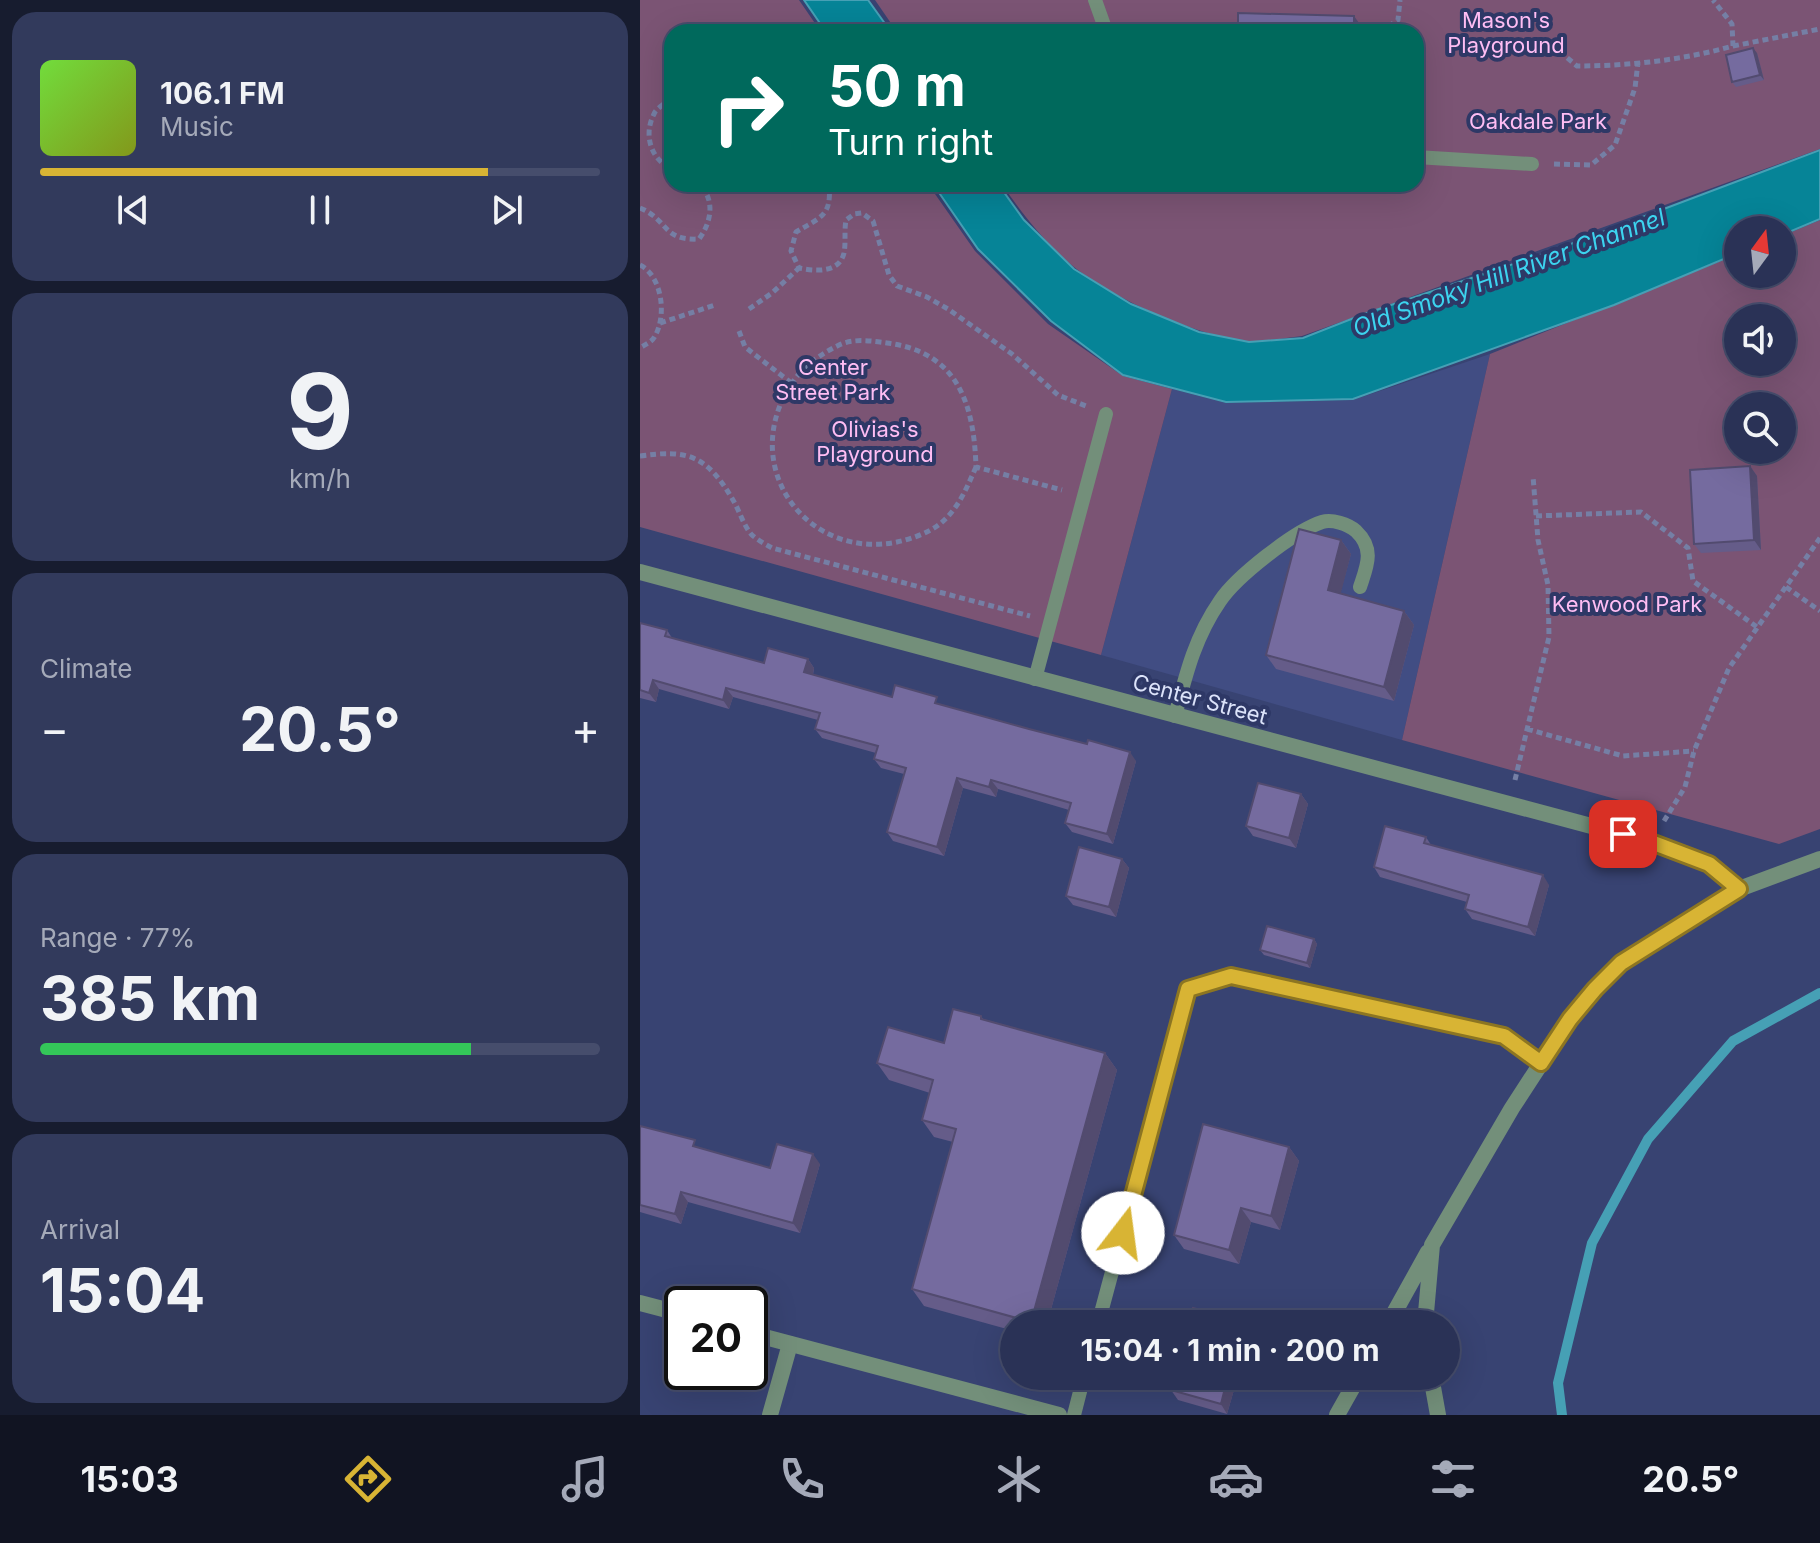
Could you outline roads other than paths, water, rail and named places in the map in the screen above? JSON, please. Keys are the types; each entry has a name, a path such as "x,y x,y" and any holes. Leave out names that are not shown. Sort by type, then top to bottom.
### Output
{"street":[{"name":"Center Street","path":"640,572 1651,842 1709,864 1739,889"},
{"path":"1396,1310 1541,1063 1570,1019 1595,989 1621,963 1739,889 1820,859"},
{"path":"1426,1310 1432,1245"},
{"path":"640,1303 664,1309"},
{"path":"768,1338 1059,1415"},
{"path":"770,1415 790,1344"},
{"path":"1337,1415 1351,1390"},
{"path":"1434,1390 1438,1415"}],"lane":[{"path":"1095,0 1104,24"},
{"path":"1424,157 1532,164"},
{"path":"1035,679 1106,414"},
{"path":"1175,716 1192,651 1221,599 1299,532 1325,521 1349,526 1357,532 1364,539 1370,555 1360,587"},
{"path":"1102,1310 1188,989 1231,976 1504,1036 1541,1063"},
{"path":"1074,1415 1080,1390"}],"water":[{"path":"804,0 868,0 885,24 820,24"},
{"path":"1820,150 1820,219 1796,229 1796,216 1724,216 1724,259 1614,305 1353,399 1226,402 1123,375 1051,321 978,249 939,192 1004,192 1024,220 1074,269 1131,304 1199,332 1249,342 1303,338 1364,314 1555,250"}],"waterway":[{"name":"Old Smoky Hill River Channel","path":"1562,1415 1558,1383 1592,1243 1648,1139 1733,1041 1820,993"}],"park label":[{"name":"Mason's Playground","path":"1506,32"},
{"name":"Oakdale Park","path":"1538,121"},
{"name":"Center Street Park","path":"833,380"},
{"name":"Olivias's Playground","path":"875,442"},
{"name":"Kenwood Park","path":"1627,604"}]}
